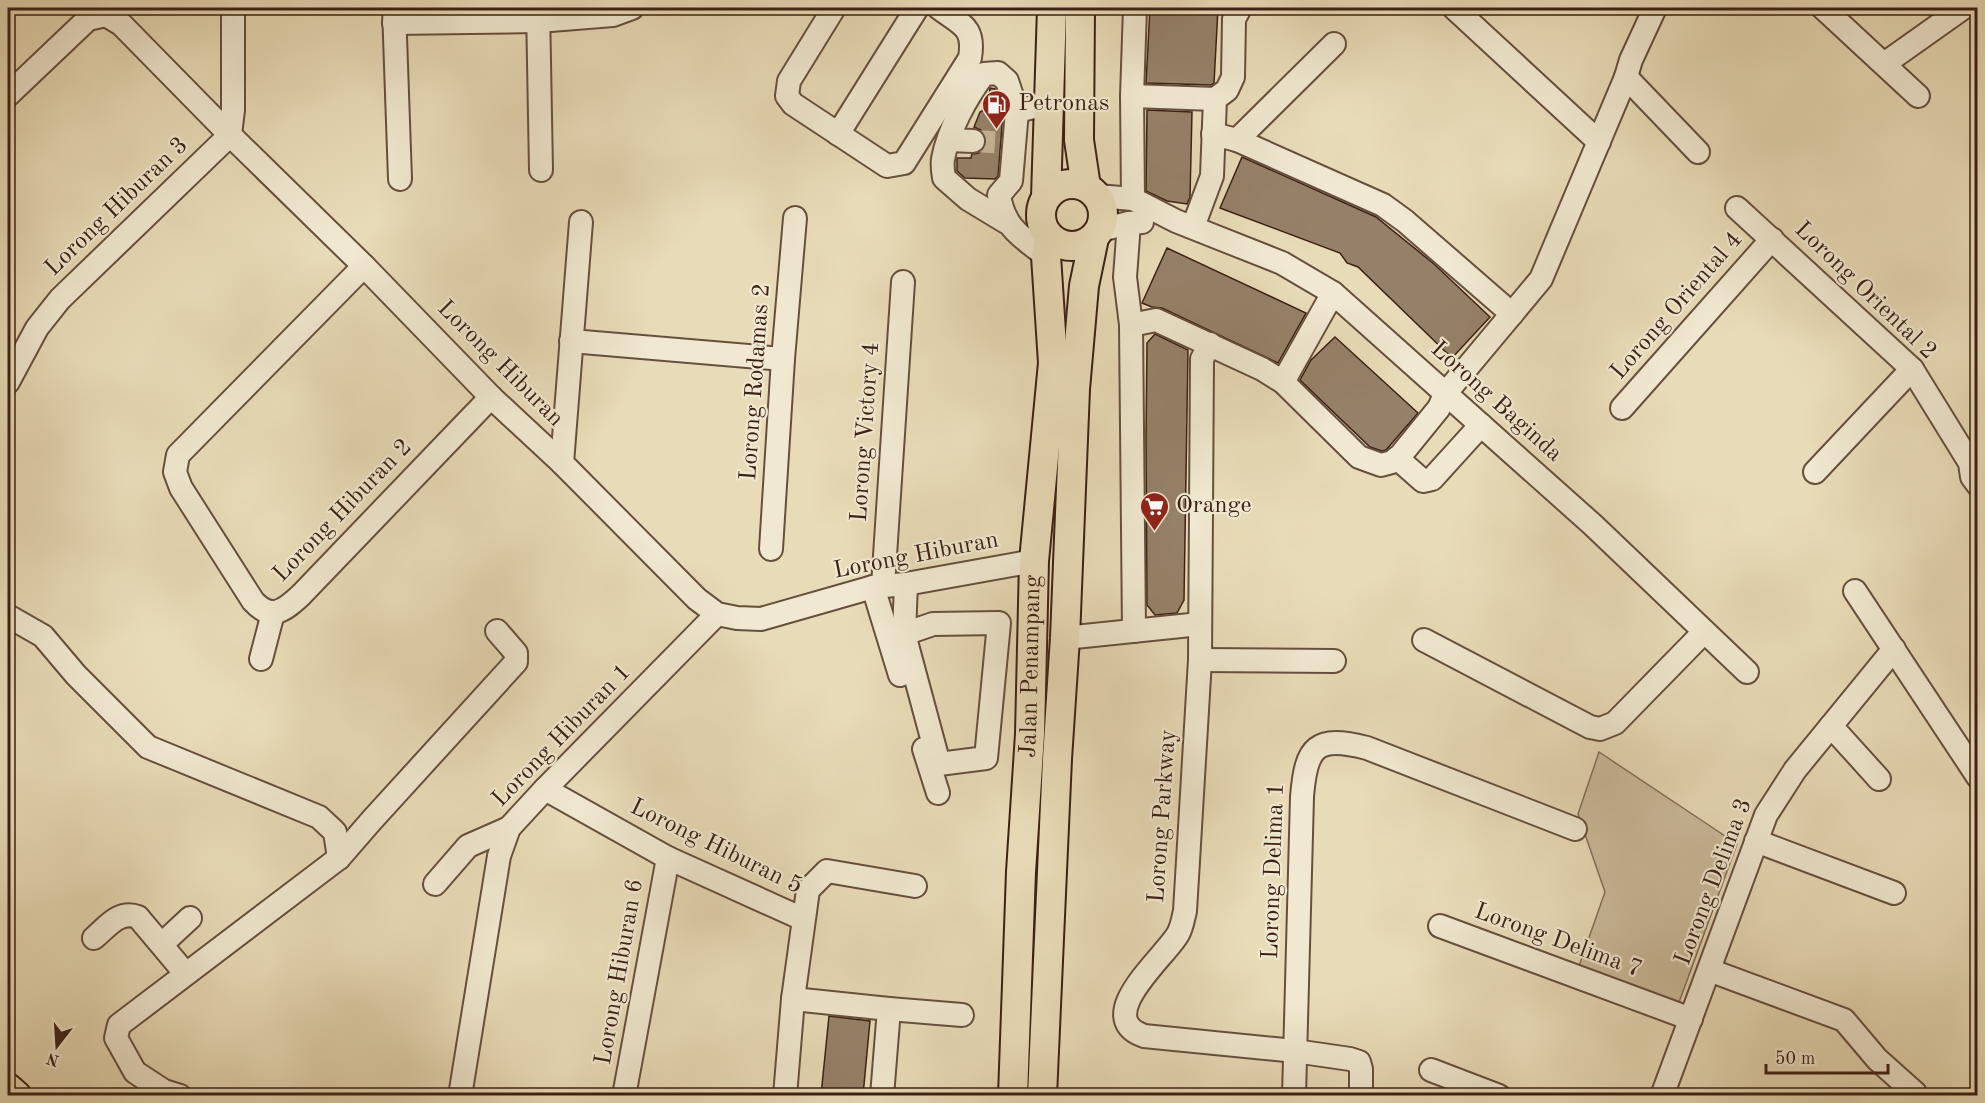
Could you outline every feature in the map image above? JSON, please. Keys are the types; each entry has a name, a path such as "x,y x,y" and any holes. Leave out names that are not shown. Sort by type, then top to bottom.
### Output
{"main road":[{"path":"1052,8 1046,196 1041,210 1048,246 1083,244 1097,234 1103,219 1102,207 1092,192 1079,140 1080,8"},
{"path":"1046,196 1057,187 1072,183 1092,192"},
{"name":"Jalan Penampang","path":"1042,1095 1075,389 1084,286 1097,234"},
{"name":"Jalan Penampang","path":"1013,1095 1034,561 1053,363 1048,246"},
{"path":"1027,775 1038,775 1045,772 1057,759"},
{"path":"8,1088 17,1095"}],"street":[{"path":"230,135 233,110 233,8"},
{"path":"400,179 394,15 612,15 632,8"},
{"path":"834,8 789,81 787,96 793,104 888,166 904,163 970,58 973,41 966,28 939,8"},
{"path":"838,134 917,8"},
{"path":"1133,199 1132,96 1135,8"},
{"path":"1132,96 1215,99 1227,90 1233,77 1234,19 1240,8"},
{"path":"1454,8 1599,142"},
{"path":"1131,325 1156,320 1262,369 1284,382 1359,457 1380,465 1392,462 1439,408 1445,394 1541,279 1626,77 1631,60 1655,8"},
{"path":"1823,8 1918,96"},
{"path":"1884,64 1962,8"},
{"path":"538,14 541,170"},
{"name":"Lorong Hiburan","path":"8,95 88,19 106,15 121,24 364,266 491,397 562,462 697,599 717,614 761,619 878,587 1034,561"},
{"path":"1237,140 1334,44"},
{"path":"1006,222 1001,210 999,195 1011,181 1012,143 1017,111 1008,81 998,73 984,74 970,92 949,140 942,161 944,178 968,199 1006,222 1019,235 1048,246"},
{"path":"1626,77 1698,152"},
{"path":"1184,224 1212,176 1215,99"},
{"path":"1017,111 1050,103"},
{"path":"1213,134 1237,140 1383,205 1405,221 1512,314"},
{"name":"Lorong Hiburan 3","path":"8,382 37,328 60,299 230,135"},
{"path":"949,140 973,141"},
{"name":"Lorong Baginda","path":"1092,192 1133,199 1184,224 1282,262 1333,294 1593,525 1747,672"},
{"name":"Lorong Oriental 2","path":"1737,208 1912,369 1975,459 1972,477 1977,485"},
{"name":"Lorong Rodamas 2","path":"771,549 795,218"},
{"path":"562,462 580,222"},
{"path":"1129,223 1125,277 1131,325 1134,630"},
{"name":"Lorong Baginda","path":"1097,234 1129,223 1184,224"},
{"name":"Lorong Oriental 4","path":"1622,408 1772,238"},
{"name":"Lorong Hiburan 2","path":"364,266 178,455 175,472 181,488 261,611 273,613 289,606 301,595 491,397"},
{"name":"Lorong Victory 4","path":"878,587 903,282"},
{"path":"1284,382 1333,294"},
{"path":"571,341 783,359"},
{"name":"Lorong Parkway","path":"1210,344 1202,359 1200,660 1185,911 1178,934 1134,989 1125,1014 1128,1026 1135,1033 1154,1038 1295,1051"},
{"path":"1815,472 1912,369"},
{"path":"1397,458 1423,481 1428,481 1481,425"},
{"path":"904,634 933,624 999,623 986,758 939,764 904,634 906,584"},
{"path":"878,587 938,793"},
{"path":"1855,591 1977,777"},
{"path":"261,659 273,613"},
{"name":"Lorong Hiburan 1","path":"460,1095 499,856 509,828 717,614"},
{"path":"8,616 44,636 76,675 148,747 319,817 335,832 339,858"},
{"path":"1065,638 1200,624"},
{"path":"180,1095 164,1091 135,1072 116,1038 119,1025 339,858 516,662 516,653 497,631"},
{"path":"1424,640 1590,727 1600,729 1615,723 1704,632"},
{"name":"Lorong Delima 3","path":"1662,1095 1766,814 1780,790 1894,649"},
{"path":"1200,660 1334,661"},
{"path":"1831,726 1879,779"},
{"name":"Lorong Delima 1","path":"1294,1095 1304,771 1315,749 1324,744 1346,742 1367,748 1575,830"},
{"name":"Lorong Hiburan 5","path":"545,789 668,858 803,919 793,999 785,1095"},
{"path":"435,884 468,846 509,828"},
{"path":"1756,841 1894,893"},
{"name":"Lorong Hiburan 6","path":"624,1095 668,858"},
{"path":"803,919 808,890 827,871 915,886"},
{"path":"94,938 122,915 130,914 144,922 185,973"},
{"path":"162,944 190,918"},
{"name":"Lorong Delima 7","path":"1440,926 1691,1019"},
{"path":"1709,970 1844,1020 1877,1059 1915,1093"},
{"path":"793,999 962,1015"},
{"path":"882,1095 889,1009"},
{"path":"1295,1051 1359,1062 1361,1095"},
{"path":"1431,1070 1499,1095"}],"shaded area":[{"path":"1599,752 1737,844 1678,1005 1579,966 1605,892 1578,814"}],"building":[{"path":"1150,8 1218,8 1214,83 1211,85 1146,83"},
{"path":"990,88 995,89 1003,113 998,176 995,179 965,178 957,171 957,158 971,158 972,154 979,153 985,148 985,135 974,127 980,112 988,108"},
{"path":"1147,110 1192,112 1190,197 1187,204 1167,201 1146,191"},
{"path":"1242,157 1376,217 1434,264 1490,317 1452,358 1358,267 1347,263 1340,253 1220,208"},
{"path":"1167,248 1306,313 1278,363 1162,308 1142,303"},
{"path":"1155,334 1188,350 1184,600 1177,613 1155,615 1147,605 1146,439 1147,343"},
{"path":"1335,337 1418,413 1386,450 1370,447 1300,380 1311,360"},
{"path":"829,1016 870,1021 863,1095 821,1095"}],"tunnel":[{"path":"973,141 1008,143"}],"place":[{"name":"Petronas","path":"997,130"},
{"name":"Orange","path":"1155,532"}]}
